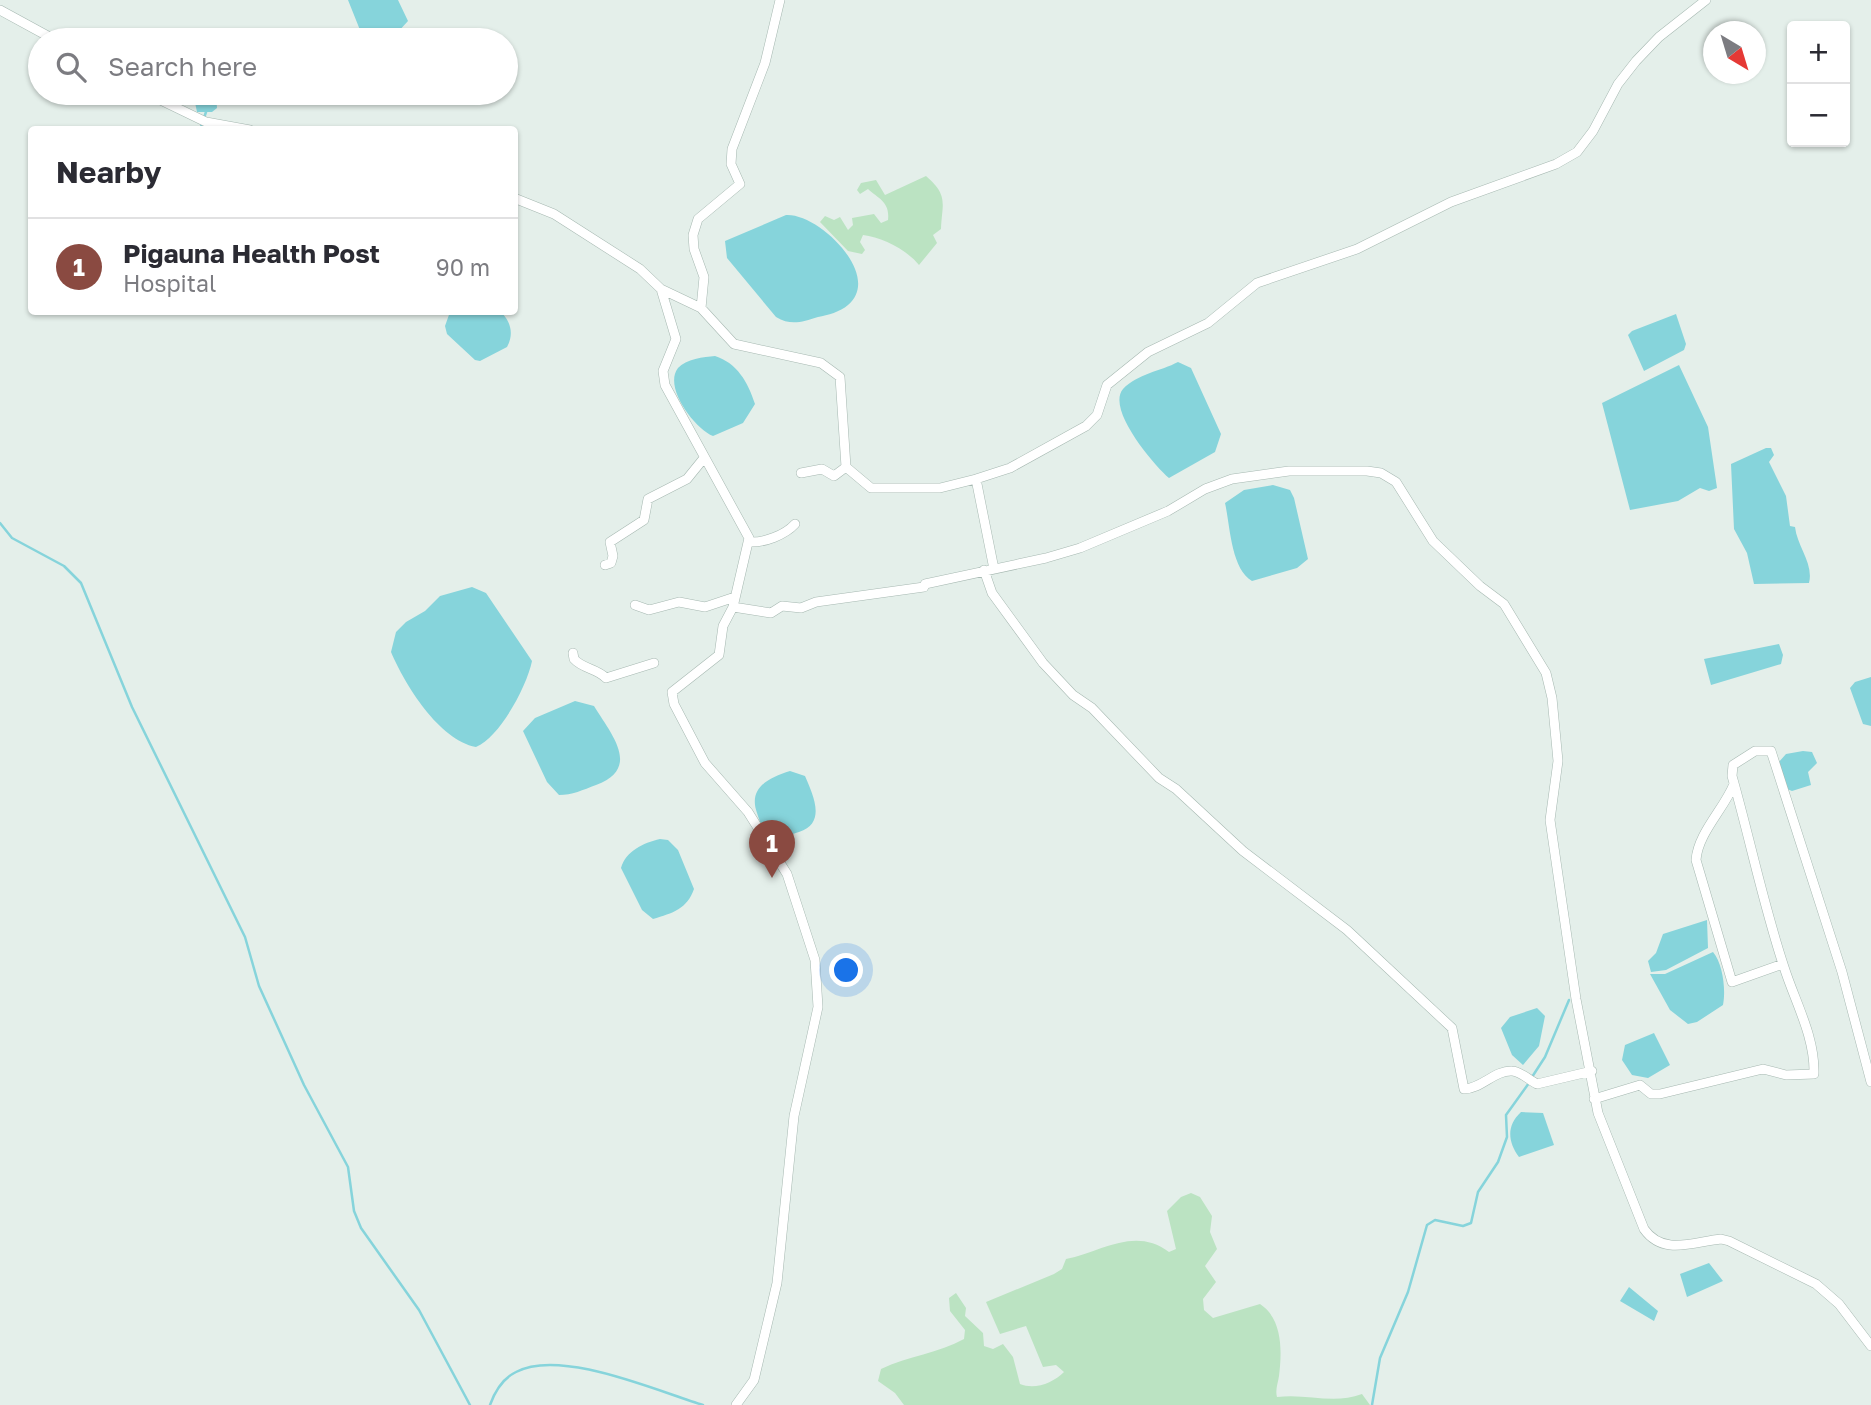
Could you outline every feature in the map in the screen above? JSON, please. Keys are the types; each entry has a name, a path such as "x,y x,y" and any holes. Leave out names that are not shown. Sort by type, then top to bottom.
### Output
{"street":[{"path":"701,308 704,276 694,249 693,235 698,219 740,184 731,164 732,149 765,63 780,0"},
{"path":"518,200 554,214 640,269 661,289 701,308 734,344 821,362 839,377 846,467 871,488 940,488 1010,468 1086,426 1097,415 1107,386 1148,352 1208,323 1257,283 1357,249 1451,202 1556,164 1577,152 1636,61 1659,37 1706,0"},
{"path":"0,10 33,28"},
{"path":"170,105 200,120 230,126"},
{"path":"661,289 676,339 663,371 665,385 744,525 749,542 733,607 723,626 719,655 672,692 674,704 705,763 748,812 787,874 816,960 818,1007 794,1116 777,1283 754,1380 736,1405"},
{"path":"605,565 611,563 613,556 610,542 644,520 648,499 687,479 704,458"},
{"path":"801,473 822,469 834,476 846,467"},
{"path":"733,607 771,612 782,606 801,608 816,602 924,586 1080,548 1168,511 1205,489 1233,479 1289,471 1367,471 1381,473 1396,482 1433,541 1480,586 1504,604 1546,673 1552,698 1558,761 1550,820 1576,999 1592,1071 1594,1099 1640,1220 1653,1240 1673,1245 1721,1239 1729,1241 1816,1284 1839,1304 1871,1346"},
{"path":"976,479 992,593 1043,663 1073,695 1092,708 1158,778 1176,789 1243,850 1322,909 1452,1028 1464,1089 1478,1086 1507,1072 1517,1073 1537,1084 1592,1071"},
{"path":"749,542 760,542 790,529 795,524"},
{"path":"635,605 649,610 679,602 705,607 735,597"},
{"path":"573,653 573,659 579,665 599,671 606,678 653,663"},
{"path":"1783,964 1732,982 1696,860 1697,846 1734,786 1733,765 1755,751 1771,751 1842,972 1871,1082"},
{"path":"1594,1099 1640,1086 1651,1094 1660,1094 1763,1069 1786,1075 1814,1074 1814,1056 1809,1036 1783,964 1732,776"}],"green space":[{"path":"926,176 941,195 941,229 933,235 937,243 919,265 901,249 870,236 863,235 860,242 865,250 862,254 848,251 820,222 825,216 834,220 840,217 848,230 853,225 852,218 874,214 881,223 888,220 883,202 868,189 860,194 857,190 861,183 876,180 885,195"},
{"path":"1191,1193 1200,1197 1212,1216 1210,1232 1217,1249 1205,1266 1216,1282 1203,1299 1204,1310 1213,1318 1260,1304 1268,1310 1279,1337 1277,1397 1341,1399 1362,1394 1370,1405 904,1405 895,1393 878,1381 881,1369 964,1339 965,1330 950,1311 949,1298 956,1293 966,1308 965,1316 983,1333 984,1346 993,1349 1003,1344 1013,1357 1020,1384 1038,1386 1055,1379 1064,1372 1056,1365 1043,1367 1026,1326 1000,1334 986,1302 1054,1274 1062,1269 1066,1259 1118,1243 1143,1241 1169,1252 1176,1249 1167,1211 1181,1197"}],"water":[{"path":"348,0 398,0 408,21 402,28 359,28"},
{"path":"196,105 217,105 212,112 197,112"},
{"path":"786,215 800,217 815,224 842,248 852,263 858,278 857,293 845,307 802,322 781,320 727,258 725,241"},
{"path":"1676,314 1686,344 1684,350 1644,371 1628,335"},
{"path":"449,315 503,315 510,328 510,337 507,347 480,361 475,360 447,334 445,326"},
{"path":"715,356 730,363 741,374 755,404 743,423 713,436 698,425 683,406 674,376 678,368 686,362"},
{"path":"1178,362 1191,368 1221,434 1215,452 1169,478 1134,436 1126,423 1119,398 1123,389 1135,380"},
{"path":"1679,365 1708,427 1717,488 1709,491 1700,488 1678,501 1630,510 1602,403"},
{"path":"1771,448 1774,455 1769,462 1786,496 1790,526 1795,527 1807,562 1809,583 1754,584 1747,553 1734,529 1731,464"},
{"path":"1273,485 1290,490 1294,498 1308,559 1297,568 1252,581 1245,575 1236,557 1225,503 1244,490"},
{"path":"472,587 486,593 532,661 525,684 511,710 494,733 476,747 449,734 437,723 414,695 391,652 396,632 406,622 425,611 440,596"},
{"path":"1779,644 1783,655 1781,664 1711,685 1704,659"},
{"path":"1871,677 1871,726 1863,724 1850,688 1855,682"},
{"path":"575,701 594,706 614,739 620,760 610,778 582,790 559,795 547,782 523,731 535,718"},
{"path":"1812,752 1817,763 1808,772 1811,785 1792,791 1787,789 1777,764 1786,754"},
{"path":"790,771 805,776 814,800 815,815 808,828 772,838 759,820 755,797 762,785"},
{"path":"660,839 668,840 678,850 694,889 683,906 653,919 642,910 621,868 623,862 636,849"},
{"path":"1707,920 1708,948 1666,970 1651,972 1648,961 1656,953 1663,934"},
{"path":"1713,952 1723,977 1723,1005 1697,1022 1688,1024 1670,1010 1650,974 1665,974"},
{"path":"1537,1008 1545,1016 1539,1046 1523,1065 1512,1055 1501,1028 1510,1017"},
{"path":"1654,1033 1670,1065 1648,1078 1632,1075 1622,1060 1625,1045"},
{"path":"1521,1112 1543,1113 1554,1145 1519,1157 1510,1134 1516,1117"},
{"path":"1709,1263 1723,1281 1687,1297 1680,1274"},
{"path":"1629,1287 1658,1311 1654,1321 1620,1301"}],"waterway":[{"path":"201,126 206,112"},
{"path":"0,523 12,538 64,566 81,583 132,707 245,937 259,986 304,1085 348,1167 354,1211 361,1228 419,1310 470,1405"},
{"path":"1532,1077 1545,1057 1569,1000"},
{"path":"1372,1405 1380,1358 1408,1292 1427,1225 1435,1220 1463,1226 1471,1223 1478,1192 1498,1162 1507,1137 1506,1115 1529,1083"},
{"path":"490,1405 500,1386 516,1372 535,1366 557,1365 609,1374 703,1405"}],"place":[{"name":"Pigauna Health Post","path":"772,878"}]}
